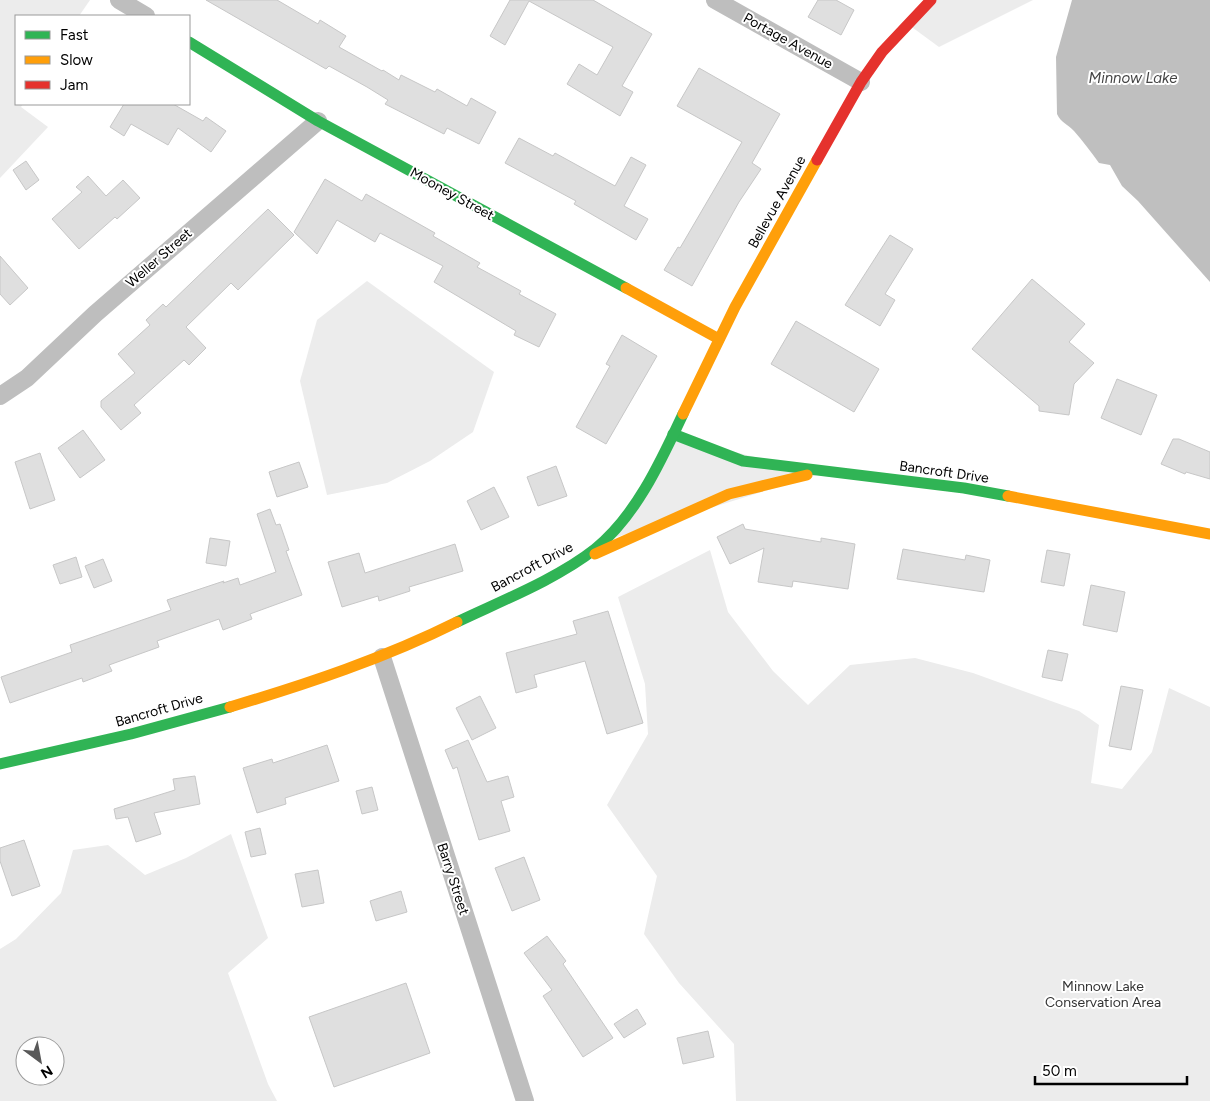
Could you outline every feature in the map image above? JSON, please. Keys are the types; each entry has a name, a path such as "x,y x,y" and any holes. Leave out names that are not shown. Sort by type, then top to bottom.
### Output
{"main road":[{"name":"Bellevue Avenue","path":"672,434 719,339 861,82 882,52 931,0"},
{"name":"Mooney Street","path":"190,43 318,121 719,339"},
{"name":"Bancroft Drive","path":"0,764 109,740 267,694 382,656 431,636 577,562 605,539 642,494 672,434 744,461 819,472 964,488 1210,534"},
{"path":"577,562 729,494 819,472"}],"street":[{"path":"119,0 144,15"},
{"name":"Portage Avenue","path":"715,0 861,82"},
{"name":"Weller Street","path":"0,396 27,378 95,314 318,121"},
{"name":"Barry Street","path":"382,656 525,1101"}],"green space":[{"path":"0,0 90,0 80,15 15,15 15,105 22,105 21,107 48,127 0,178"},
{"path":"934,0 1033,0 939,47 909,25"},
{"path":"367,281 494,372 473,432 430,461 387,483 327,495 300,381 317,320"},
{"path":"673,436 820,474 607,540"},
{"name":"Minnow Lake Conservation Area","path":"710,550 728,612 773,671 808,705 850,665 915,658 973,673 1079,711 1099,725 1091,783 1122,789 1152,752 1169,688 1210,707 1210,1101 736,1101 734,1044 679,983 644,934 657,876 607,805 648,734 645,684 618,597"},
{"path":"231,834 268,938 228,973 268,1084 277,1101 0,1101 0,949 16,939 61,893 73,850 108,845 145,875 186,858"}],"water":[{"name":"Minnow Lake","path":"1072,0 1210,0 1210,282 1138,201 1122,186 1110,165 1099,163 1072,129 1057,114 1056,57"}],"building":[{"path":"206,0 277,0 318,24 320,20 346,36 339,47 399,80 401,75 435,92 437,89 467,106 471,98 496,112 479,144 447,128 444,134 385,104 388,100 367,87 329,66 326,69"},
{"path":"510,0 593,0 652,34 622,86 633,92 620,116 567,84 579,64 597,75 613,47 529,1 505,45 490,36"},
{"path":"818,0 836,0 854,10 841,35 808,17"},
{"path":"699,68 780,114 752,163 761,169 739,202 692,286 664,270 678,247 680,248 742,142 677,106"},
{"path":"123,105 175,105 203,121 206,117 226,131 211,152 178,128 168,145 131,124 124,136 110,127"},
{"path":"519,138 553,156 555,153 615,186 631,157 646,165 624,206 648,219 636,240 574,204 576,201 505,163"},
{"path":"26,161 39,180 26,190 13,170"},
{"path":"88,176 106,196 123,180 140,198 79,249 52,219 82,192 76,187"},
{"path":"325,179 362,201 366,194 435,233 433,236 480,263 477,267 521,291 519,294 556,314 539,347 514,335 516,331 434,282 443,266 380,233 375,242 337,220 317,254 294,232"},
{"path":"268,209 294,235 238,290 231,283 186,327 206,348 189,365 184,360 134,405 141,413 121,430 101,407 101,401 135,373 118,354 150,325 146,320 163,304 166,307"},
{"path":"890,235 913,249 885,294 895,300 880,326 845,305"},
{"path":"0,256 28,288 10,305 0,294"},
{"path":"1032,279 1085,324 1069,342 1094,363 1074,384 1069,415 1039,411 1039,406 972,349"},
{"path":"796,321 879,369 854,412 771,364"},
{"path":"622,335 657,356 606,444 576,427 610,366 606,364"},
{"path":"1117,379 1157,395 1141,435 1101,418"},
{"path":"83,430 105,460 80,478 58,448"},
{"path":"1173,439 1179,439 1210,452 1210,479 1186,472 1185,474 1161,464"},
{"path":"40,453 55,500 30,509 15,462"},
{"path":"299,462 308,487 277,497 269,472"},
{"path":"556,466 567,496 538,506 527,477"},
{"path":"494,487 509,517 481,530 467,501"},
{"path":"270,509 276,525 280,524 289,550 286,551 302,595 250,614 252,619 223,630 219,619 157,641 159,647 109,665 112,671 83,682 82,678 10,703 1,677 72,652 70,645 171,610 167,600 224,581 223,583 238,578 240,585 276,572 257,514"},
{"path":"743,524 745,529 821,542 821,538 855,544 848,589 793,581 792,587 758,582 764,548 730,564 717,537"},
{"path":"210,538 230,541 226,566 206,563"},
{"path":"455,544 463,571 409,587 410,591 379,601 378,596 342,607 328,562 359,553 365,573"},
{"path":"903,549 965,560 966,555 990,560 984,592 897,579"},
{"path":"1047,550 1070,554 1064,586 1041,582"},
{"path":"76,557 82,577 60,584 53,565"},
{"path":"103,559 112,581 94,588 85,566"},
{"path":"1091,585 1125,592 1117,632 1083,625"},
{"path":"608,611 643,723 607,734 585,661 534,675 537,687 516,693 506,653 577,634 573,621"},
{"path":"1048,650 1068,654 1062,681 1042,677"},
{"path":"1121,686 1143,690 1131,750 1109,746"},
{"path":"480,696 496,728 472,740 456,708"},
{"path":"468,740 487,782 508,776 514,797 501,801 510,831 479,840 457,767 453,769 445,750"},
{"path":"327,745 339,781 285,798 286,804 257,813 243,768 272,759 273,763"},
{"path":"195,776 200,804 154,813 161,834 136,842 128,817 116,819 114,809 175,790 173,779"},
{"path":"372,787 378,810 362,814 356,791"},
{"path":"260,828 266,854 251,857 245,832"},
{"path":"24,840 40,886 12,896 0,861 0,848"},
{"path":"524,857 540,900 512,911 495,868"},
{"path":"318,870 324,903 302,907 295,874"},
{"path":"401,891 407,912 376,921 370,901"},
{"path":"547,936 566,961 563,964 613,1038 583,1057 543,996 552,990 524,953"},
{"path":"406,983 430,1053 334,1087 309,1017"},
{"path":"637,1009 646,1024 624,1038 614,1024"},
{"path":"708,1031 714,1057 683,1064 677,1038"}],"traffic: fast":[{"path":"190,43 318,121 626,288"},
{"path":"457,622 564,570 595,549 610,536 623,521 646,487 683,414"},
{"path":"673,434 743,461 964,488 1008,496"},
{"path":"0,764 131,734 230,707"}],"traffic: slow":[{"path":"683,414 735,307 817,160"},
{"path":"626,288 719,339"},
{"path":"595,554 729,494 807,475"},
{"path":"1008,496 1210,534"},
{"path":"230,707 374,659 457,622"}],"traffic: jam":[{"path":"817,160 861,82 882,52 931,0"}]}
